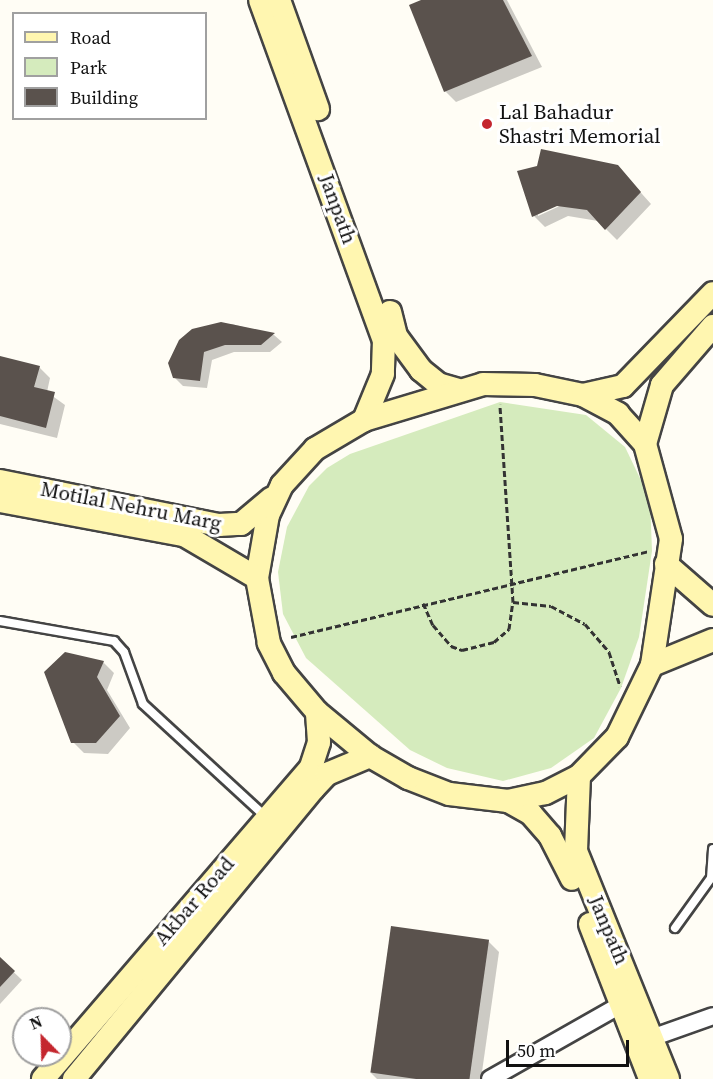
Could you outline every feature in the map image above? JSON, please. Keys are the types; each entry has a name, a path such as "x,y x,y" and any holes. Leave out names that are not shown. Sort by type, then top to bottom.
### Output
{"main road":[{"name":"Janpath","path":"260,0 384,340 382,374 364,420"},
{"name":"Janpath","path":"279,0 396,336 421,370 438,384 456,389"},
{"path":"583,395 622,386 713,293"},
{"path":"645,444 662,385 713,326"},
{"name":"Motilal Nehru Marg","path":"0,481 219,525 242,524 315,450 364,420 456,389 501,384 583,395"},
{"path":"282,485 266,525 257,578 269,643 284,672 317,712 370,756 449,794 508,801 545,793 579,776 617,737 652,665 659,557 671,539 645,444 618,414 583,395"},
{"name":"Motilal Nehru Marg","path":"0,501 184,535 257,578"},
{"path":"659,557 713,605"},
{"path":"652,665 713,640"},
{"name":"Akbar Road","path":"43,1079 310,767 319,742 317,712"},
{"name":"Akbar Road","path":"74,1079 313,789 327,774 370,756"},
{"name":"Janpath","path":"579,776 576,851 645,1041 650,1079"},
{"name":"Janpath","path":"508,801 531,814 563,857 622,1004 668,1079"}],"street":[{"path":"490,1079 622,1004"},
{"path":"645,1041 713,1016"}],"lane":[{"path":"0,621 114,641 124,651 143,704 267,817"},
{"path":"675,928 711,878 713,849"}],"path":[{"path":"423,603 439,632 462,650 494,642 509,629 513,580 501,384"},
{"path":"291,637 513,580 659,557"},
{"path":"513,602 551,606 585,624 609,652 621,688"}],"green space":[{"path":"500,402 586,415 625,447 650,499 652,551 639,637 621,688 594,738 551,768 503,781 447,768 410,750 306,658 283,614 278,572 287,527 309,486 327,468 350,454"}],"building":[{"path":"421,0 503,0 532,56 444,92 409,5"},
{"path":"541,149 618,165 641,192 605,230 587,210 557,206 532,217 517,171 537,166"},
{"path":"221,322 275,333 261,345 225,345 204,352 200,381 173,378 168,363 179,340 192,329"},
{"path":"0,356 40,366 34,387 55,392 46,428 0,416"},
{"path":"65,652 104,661 97,677 120,716 96,743 71,743 44,672"},
{"path":"391,926 489,940 469,1079 416,1079 370,1073"},
{"path":"0,957 15,971 0,987"}],"place":[{"name":"Lal Bahadur Shastri Memorial","path":"487,124"}]}
